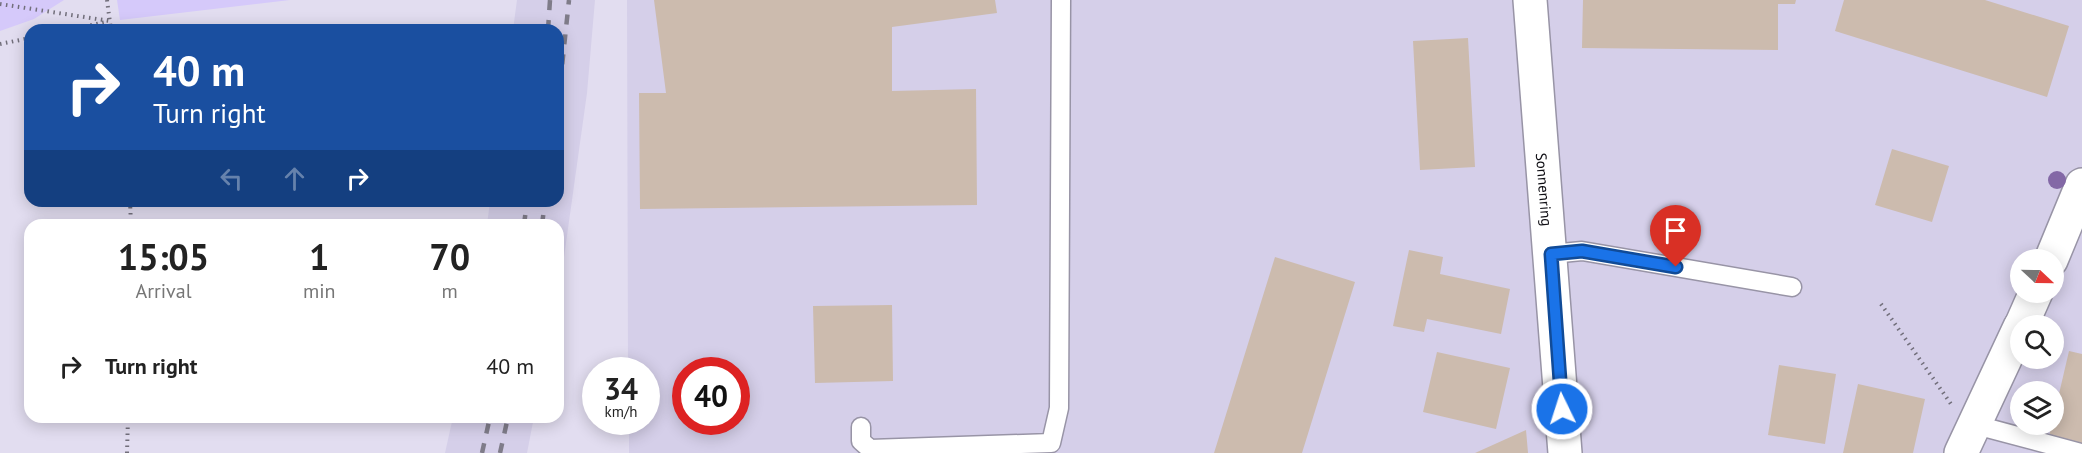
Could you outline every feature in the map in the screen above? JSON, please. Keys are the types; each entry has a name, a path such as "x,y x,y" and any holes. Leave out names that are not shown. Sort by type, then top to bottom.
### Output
{"street":[{"name":"Sonnenring","path":"1530,0 1565,453"},
{"path":"2056,249 2082,185"},
{"path":"1969,438 2010,350"}],"lane":[{"path":"861,427 861,441 870,449 1051,443 1059,408 1061,0"},
{"path":"1551,254 1582,251 1792,286"},
{"path":"1969,438 2081,453"}],"path":[{"path":"107,1 110,24"},
{"path":"0,4 110,21"},
{"path":"96,24 110,21"},
{"path":"0,44 24,39"},
{"path":"1881,304 1897,323 1969,438"},
{"path":"127,453 128,423"}],"shaded area":[{"path":"0,0 64,0 34,19 0,31"},
{"path":"117,0 290,0 120,20"},
{"path":"517,0 595,0 587,93 564,257 564,219 488,219 489,207 564,207 564,24 514,24"},
{"path":"627,0 2082,0 2082,453 629,453 629,435 660,435 660,357 628,357"},
{"path":"452,423 533,423 527,453 445,453"}],"building":[{"path":"654,0 995,0 997,13 892,27 892,91 976,89 977,205 640,209 639,93 666,93"},
{"path":"1583,0 1796,0 1795,4 1778,4 1778,50 1582,48"},
{"path":"1844,0 1985,0 2069,26 2047,97 1835,31"},
{"path":"1468,38 1475,167 1420,170 1413,41"},
{"path":"1892,149 1949,166 1932,222 1875,205"},
{"path":"1409,250 1443,257 1440,274 1510,289 1501,334 1427,319 1424,332 1393,326"},
{"path":"1275,257 1355,282 1302,453 1214,453"},
{"path":"892,305 893,381 815,383 813,306"},
{"path":"2069,351 2082,354 2082,449 2048,441 2049,435 2064,435 2064,381 2062,381"},
{"path":"1437,352 1510,368 1496,429 1423,412"},
{"path":"1779,365 1836,374 1825,444 1768,435"},
{"path":"1858,384 1925,399 1913,453 1843,453"},
{"path":"1526,430 1528,453 1475,453"}],"railway":[{"path":"548,24 550,0"},
{"path":"564,47 569,0"},
{"path":"525,219 526,207"},
{"path":"543,219 544,207"},
{"path":"482,453 489,423"},
{"path":"500,453 507,423"}],"route":[{"path":"1562,409 1551,254 1582,251 1676,267"}]}
